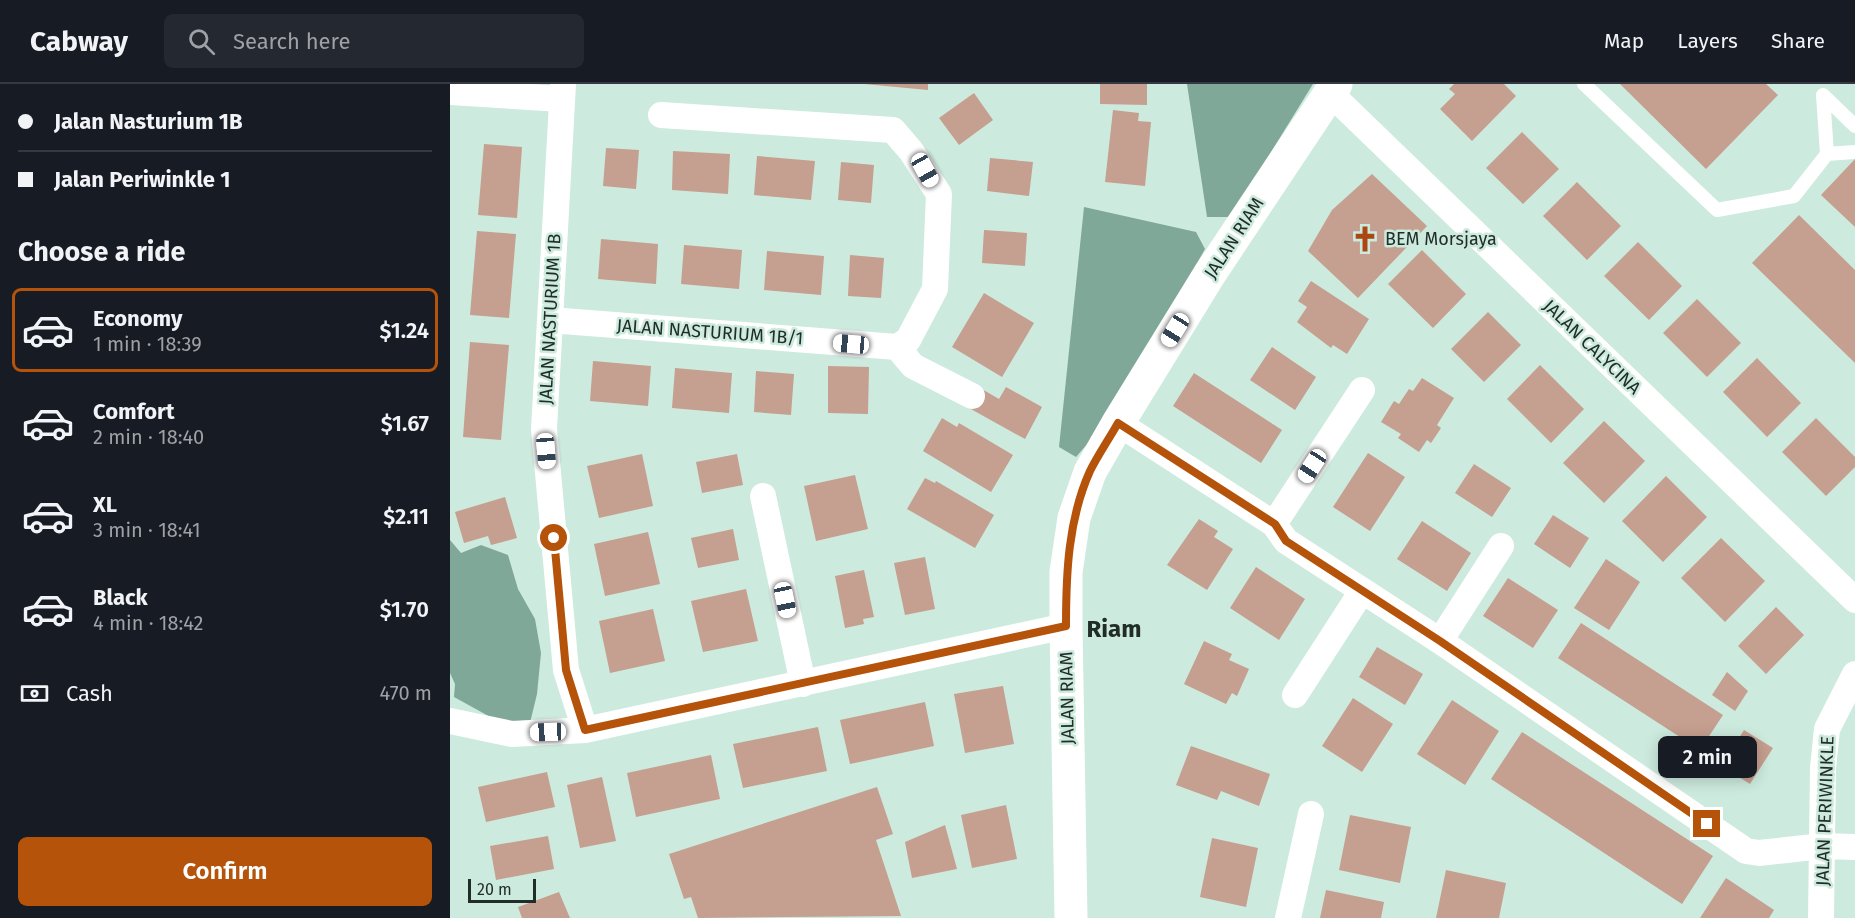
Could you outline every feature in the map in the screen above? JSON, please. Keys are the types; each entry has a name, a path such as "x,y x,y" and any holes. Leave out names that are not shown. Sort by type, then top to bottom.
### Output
{"main road":[{"name":"JALAN RIAM","path":"1071,918 1066,572 1074,518 1090,472 1118,423 1209,274 1333,88"}],"street":[{"name":"JALAN CALYCINA","path":"1333,88 1855,600"},
{"path":"450,92 563,91"},
{"name":"JALAN NASTURIUM 1B","path":"563,91 544,429 566,670 585,730"},
{"path":"661,115 893,130 911,151 939,194 935,289 908,340 897,347 913,366 972,396"},
{"name":"JALAN NASTURIUM 1B/1","path":"550,320 897,347"},
{"path":"1275,524 1362,390"},
{"path":"1118,423 1275,524 1286,541 1440,641 1746,850 1759,853 1823,846 1855,847"},
{"path":"763,496 803,684"},
{"path":"1440,641 1501,546"},
{"path":"1295,695 1362,591"},
{"path":"450,721 512,734 585,730 1066,626"},
{"name":"JALAN PERIWINKLE","path":"1821,918 1823,768 1827,729 1855,674"},
{"path":"1288,918 1311,814"}],"lane":[{"path":"1584,84 1717,210 1794,196 1827,154 1825,89"},
{"path":"1825,89 1855,126"},
{"path":"1827,154 1855,152"}],"green space":[{"path":"1187,84 1313,84 1231,217 1207,217"},
{"path":"1084,207 1196,232 1205,249 1108,420 1076,457 1059,447"},
{"path":"450,540 461,553 481,545 508,555 518,589 535,619 541,653 537,694 530,723 503,724 454,697 455,684 450,673"}],"building":[{"path":"864,84 928,84 928,90"},
{"path":"1100,84 1147,84 1147,105 1100,104"},
{"path":"1454,84 1504,84 1516,96 1472,141 1440,109 1455,94 1449,89"},
{"path":"1620,84 1766,84 1778,95 1706,169"},
{"path":"974,93 993,120 959,145 939,118"},
{"path":"1113,110 1139,113 1138,121 1151,122 1145,186 1105,182"},
{"path":"1522,132 1559,169 1523,204 1486,168"},
{"path":"484,144 522,147 517,218 478,215"},
{"path":"606,148 639,150 636,189 603,186"},
{"path":"673,151 730,154 728,194 672,190"},
{"path":"757,156 815,161 811,200 754,195"},
{"path":"990,158 1033,162 1029,196 987,191"},
{"path":"1855,159 1855,227 1821,195"},
{"path":"841,162 874,165 871,203 838,200"},
{"name":"BEM Morsjaya","path":"1372,174 1427,226 1358,298 1308,251 1332,210"},
{"path":"1577,182 1621,226 1587,260 1543,216"},
{"path":"1799,215 1855,270 1855,363 1752,263"},
{"path":"984,230 1027,233 1025,266 982,263"},
{"path":"477,231 516,234 509,318 470,315"},
{"path":"601,239 658,244 656,284 598,279"},
{"path":"1638,242 1682,286 1649,320 1604,276"},
{"path":"684,245 742,250 739,289 681,284"},
{"path":"1422,250 1466,294 1433,328 1388,284"},
{"path":"767,251 824,256 821,295 764,290"},
{"path":"850,255 884,258 881,298 848,296"},
{"path":"1311,281 1369,319 1347,354 1333,345 1331,348 1297,322 1307,307 1298,301"},
{"path":"984,293 1034,323 1002,377 952,347"},
{"path":"1697,299 1741,343 1707,377 1663,333"},
{"path":"1488,312 1521,345 1484,382 1451,349"},
{"path":"470,342 509,345 501,440 463,437"},
{"path":"1272,347 1316,377 1295,410 1250,380"},
{"path":"1757,358 1801,403 1767,437 1723,392"},
{"path":"593,361 651,366 648,406 590,401"},
{"path":"1540,365 1584,409 1551,443 1507,399"},
{"path":"828,366 869,367 868,414 828,413"},
{"path":"675,368 732,373 729,413 672,408"},
{"path":"756,371 794,374 791,415 754,412"},
{"path":"1194,373 1282,430 1261,463 1173,406"},
{"path":"1422,378 1454,398 1437,425 1441,428 1431,443 1427,440 1419,452 1398,438 1401,434 1381,422 1394,401 1399,404 1409,389 1413,391"},
{"path":"1006,387 1042,407 1025,439 969,408 980,388 999,399"},
{"path":"942,418 957,427 959,423 1013,455 991,492 923,451"},
{"path":"1816,418 1855,457 1855,467 1826,496 1782,452"},
{"path":"1604,421 1645,461 1604,503 1563,463"},
{"path":"1368,453 1405,477 1370,531 1333,507"},
{"path":"642,454 653,506 599,518 587,466"},
{"path":"737,454 743,485 702,493 696,462"},
{"path":"1474,464 1511,488 1492,517 1455,493"},
{"path":"855,475 868,529 816,541 804,486"},
{"path":"1666,476 1707,517 1663,562 1622,521"},
{"path":"925,478 935,483 936,481 994,515 975,548 907,509"},
{"path":"505,497 517,538 491,545 488,536 464,543 455,512"},
{"path":"1553,515 1589,538 1570,568 1534,544"},
{"path":"1199,519 1218,531 1214,537 1233,549 1207,590 1167,565"},
{"path":"1422,521 1471,553 1447,591 1397,559"},
{"path":"733,529 739,560 698,568 691,538"},
{"path":"648,532 660,584 605,596 594,544"},
{"path":"1721,538 1765,581 1725,622 1681,578"},
{"path":"925,557 935,609 905,615 894,563"},
{"path":"1606,559 1640,582 1609,630 1574,608"},
{"path":"1256,567 1305,599 1279,640 1230,608"},
{"path":"864,570 874,617 863,619 864,624 845,628 835,576"},
{"path":"1508,578 1558,610 1533,648 1483,616"},
{"path":"746,589 758,641 703,652 691,601"},
{"path":"1776,607 1804,635 1766,674 1738,646"},
{"path":"653,609 665,661 610,673 599,621"},
{"path":"1581,623 1723,715 1700,750 1558,658"},
{"path":"1204,641 1232,654 1229,660 1249,669 1237,696 1232,693 1226,704 1184,684"},
{"path":"1377,647 1423,674 1405,705 1359,677"},
{"path":"1727,672 1748,691 1735,711 1712,695"},
{"path":"1003,686 1014,744 965,753 954,694"},
{"path":"1353,698 1393,724 1362,772 1322,746"},
{"path":"1452,700 1499,731 1465,785 1417,754"},
{"path":"925,702 934,746 850,764 840,720"},
{"path":"818,727 827,771 743,788 733,744"},
{"path":"1744,730 1773,748 1750,784 1721,766"},
{"path":"1522,732 1713,856 1682,904 1491,779"},
{"path":"1191,746 1270,774 1259,806 1221,791 1217,800 1176,785"},
{"path":"711,755 720,799 636,817 627,773"},
{"path":"547,772 555,807 486,822 478,787"},
{"path":"602,777 616,841 580,848 567,785"},
{"path":"877,787 893,834 876,840 901,916 698,918 691,897 684,899 669,854"},
{"path":"1006,805 1017,859 972,868 961,815"},
{"path":"1350,815 1411,827 1400,883 1339,870"},
{"path":"945,825 957,869 912,878 905,842"},
{"path":"548,836 554,869 496,880 490,846"},
{"path":"1212,838 1258,848 1246,907 1200,897"},
{"path":"1446,870 1506,883 1499,918 1436,918"},
{"path":"1726,878 1774,910 1769,918 1700,918"},
{"path":"1326,890 1384,902 1381,918 1320,918"},
{"path":"559,892 570,918 522,918 518,907"}],"place":[{"name":"BEM Morsjaya","path":"1365,239"}],"district":[{"name":"Riam","path":"1114,629"}],"route":[{"path":"554,538 566,670 585,730 1066,626 1066,572 1074,518 1090,472 1118,423 1275,524 1286,541 1440,641 1707,824"}]}
